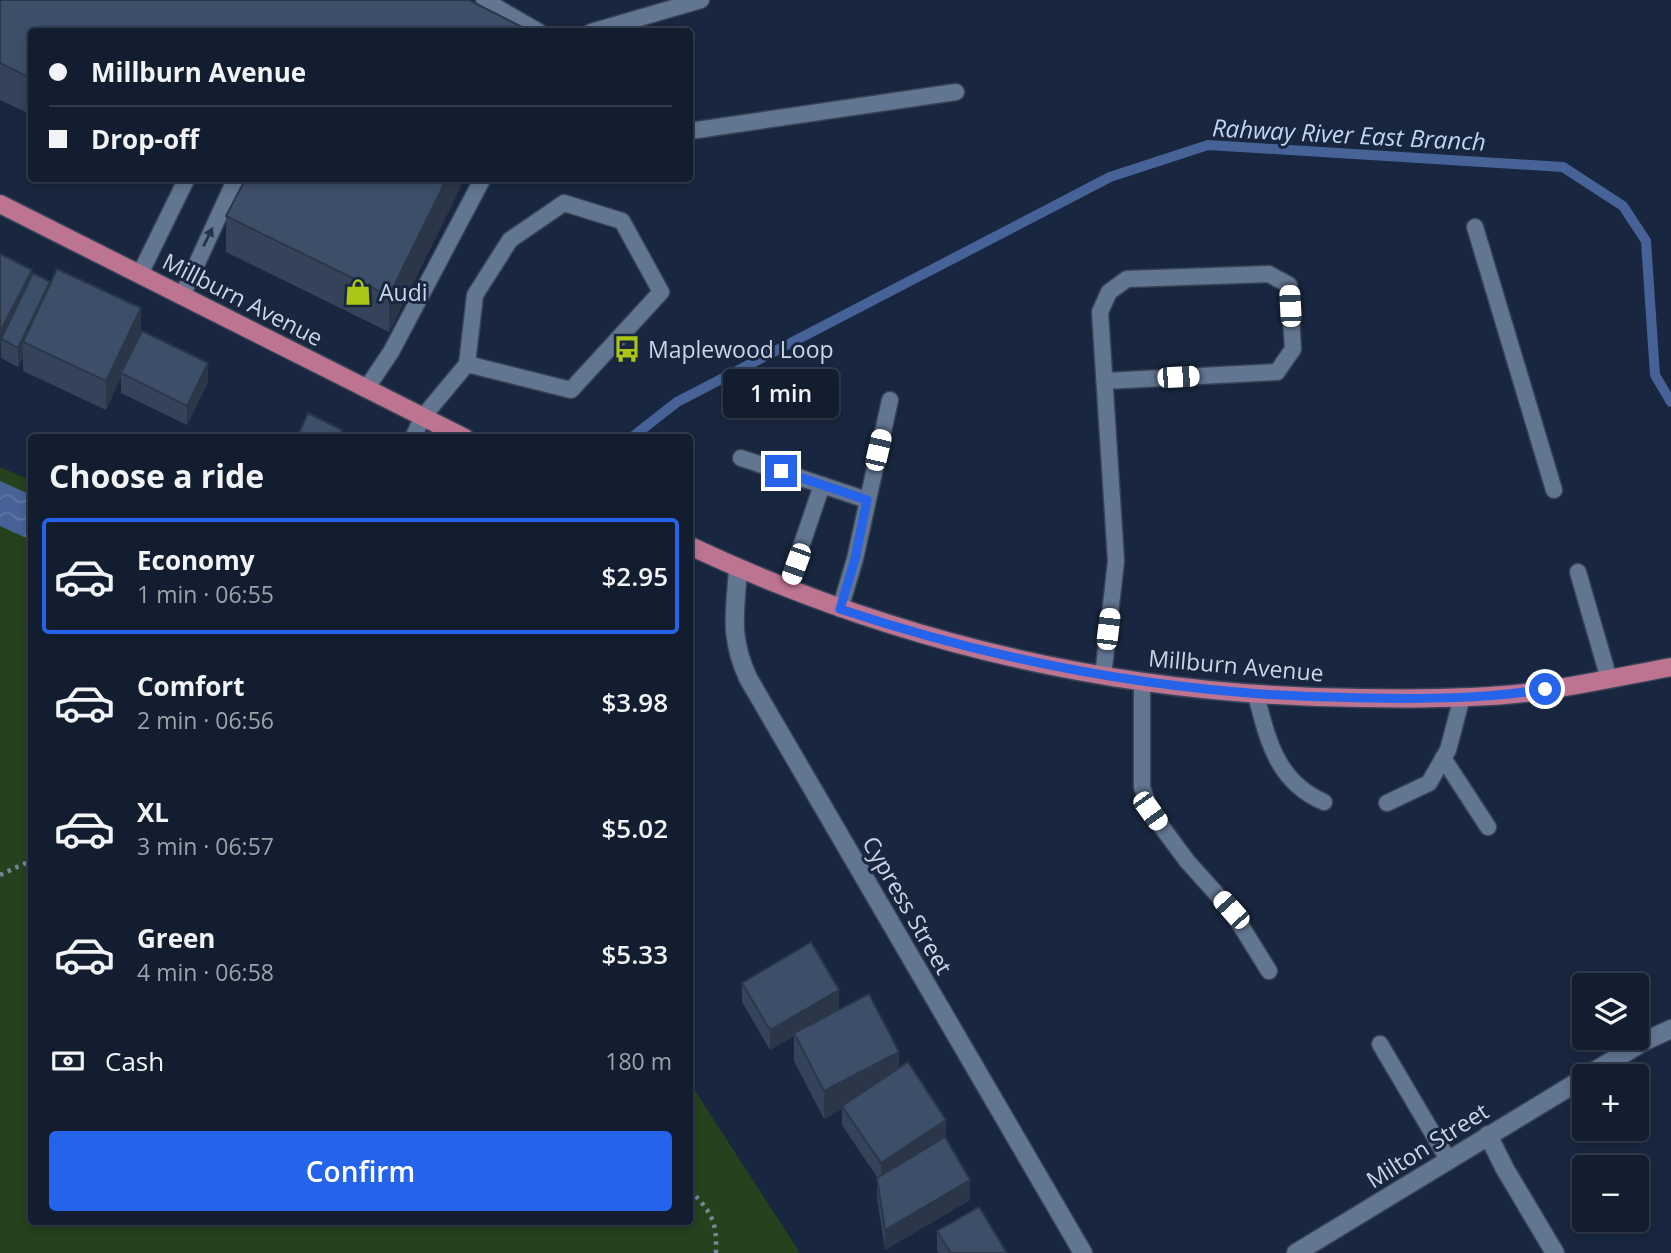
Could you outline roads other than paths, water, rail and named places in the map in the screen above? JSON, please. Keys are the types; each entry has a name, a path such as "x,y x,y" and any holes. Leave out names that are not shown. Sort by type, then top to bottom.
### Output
{"main road":[{"name":"Millburn Avenue","path":"0,204 456,434"},
{"name":"Millburn Avenue","path":"693,547 738,569 840,609 927,638 1017,660 1142,682 1256,695 1427,699 1524,693 1671,667"}],"street":[{"name":"Cypress Street","path":"738,569 733,634 737,653 748,678 1083,1253"},
{"name":"Milton Street","path":"1607,1064 1671,1029"},
{"name":"Milton Street","path":"1296,1253 1572,1085"},
{"path":"1488,1135 1504,1169 1555,1253"}],"lane":[{"path":"484,0 532,28"},
{"path":"606,28 701,0"},
{"path":"693,131 956,92"},
{"path":"140,274 185,182"},
{"path":"182,296 234,182"},
{"path":"366,389 391,352 481,182"},
{"path":"415,434 422,418 467,364 475,295 510,240 564,203 622,221 661,292 570,390 467,364"},
{"path":"1475,227 1554,490"},
{"path":"1103,676 1116,561 1100,312 1109,292 1127,279 1269,274 1289,285 1293,349 1277,372 1105,381"},
{"path":"840,609 855,559 890,400"},
{"path":"741,457 867,500"},
{"path":"787,588 822,485"},
{"path":"1578,572 1609,679"},
{"path":"1142,682 1142,787 1150,811 1188,861 1231,910 1269,971"},
{"path":"1256,695 1270,749 1282,770 1307,795 1324,802"},
{"path":"1387,803 1429,783 1443,758 1462,696"},
{"path":"1443,758 1488,827"},
{"path":"1380,1044 1449,1161"}],"water":[{"path":"0,481 28,494 28,539 0,526"}],"waterway":[{"name":"Rahway River East Branch","path":"636,434 677,402 1110,177 1208,145 1563,167 1623,206 1646,241 1655,375 1671,402"}],"place":[{"name":"Audi","path":"358,292"},
{"name":"Maplewood Loop","path":"627,349"}]}
